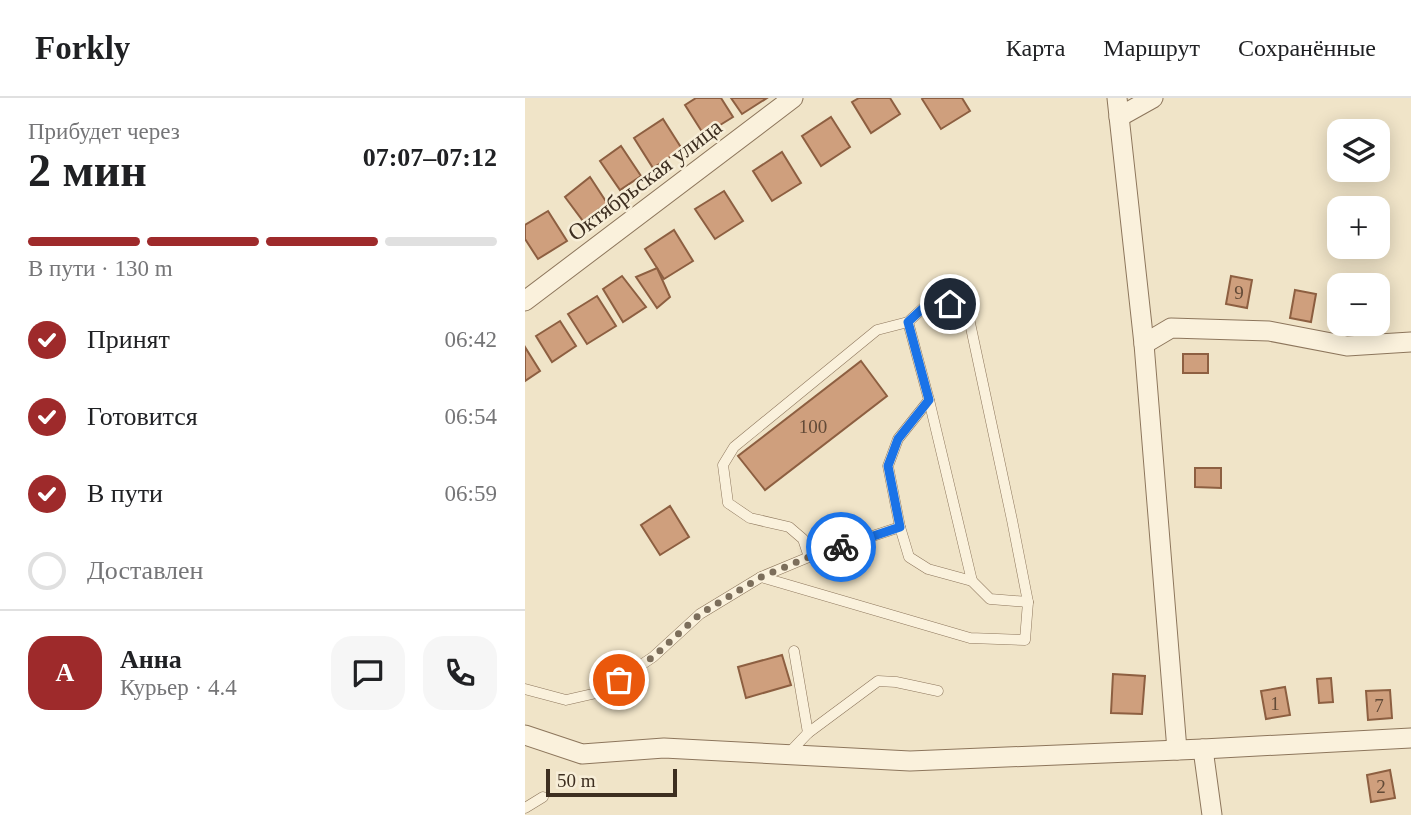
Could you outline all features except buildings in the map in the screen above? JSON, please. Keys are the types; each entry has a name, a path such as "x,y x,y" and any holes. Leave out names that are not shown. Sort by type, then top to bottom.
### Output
{"street":[{"name":"Октябрьская улица","path":"525,301 793,98"},
{"path":"1153,98 1118,108 1144,344 1177,750"},
{"path":"1144,344 1171,328 1269,331 1346,346 1411,342"},
{"path":"525,736 582,754 664,748 910,761 1411,738"},
{"path":"1203,749 1212,815"}],"lane":[{"path":"761,577 970,638 1025,640 1028,602 967,309 934,298 908,322 877,330 734,447 723,465 728,503 750,518 789,527 803,539 809,557"},
{"path":"908,322 972,580 990,599 1028,602"},
{"path":"929,400 898,439 888,466 900,527 909,557 927,569 972,580"},
{"path":"525,689 566,700 601,692 653,657 700,614 761,577 809,557 900,527"},
{"path":"794,651 808,733"},
{"path":"788,754 808,733 878,681 938,691"},
{"path":"525,808 543,797"}],"way so far":[{"path":"619,680 653,657 700,614 761,577 841,547"}],"route":[{"path":"841,547 900,527 888,466 898,439 929,400 908,322 934,298 950,304"}]}
